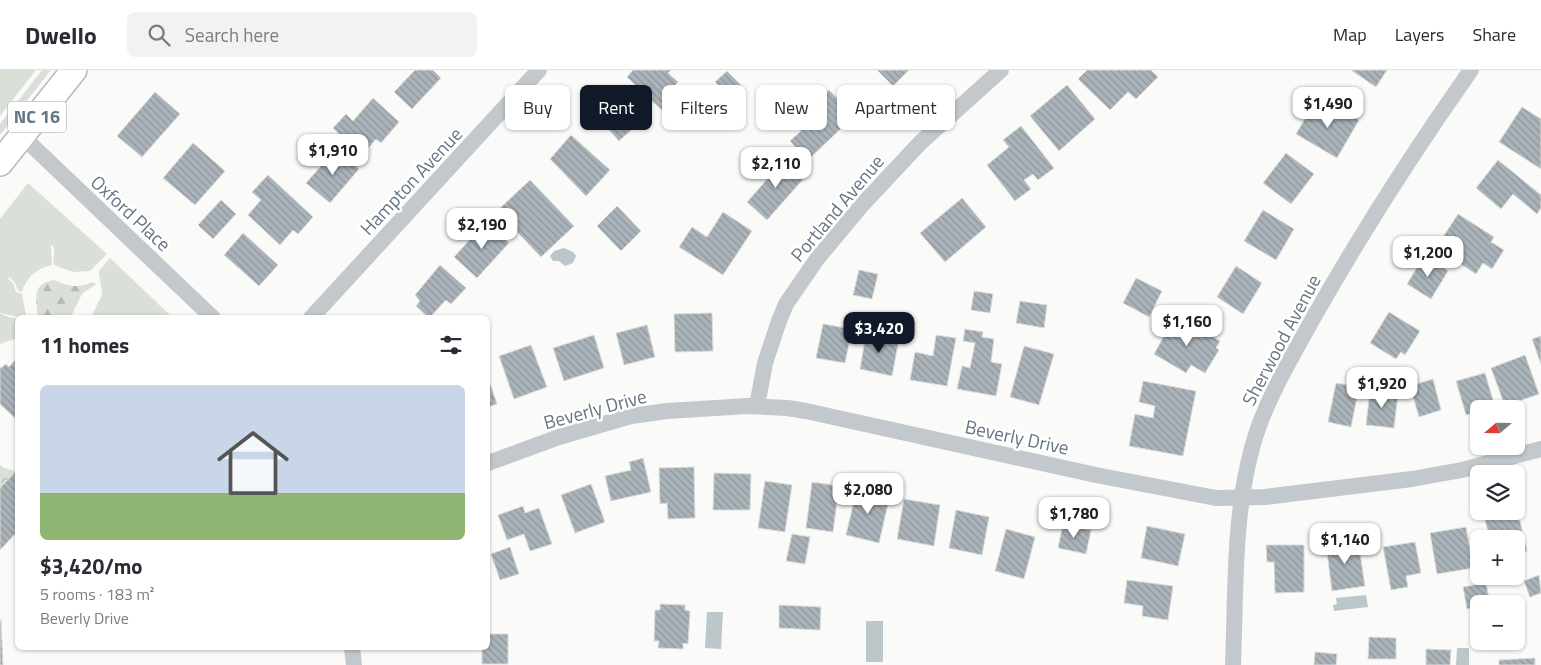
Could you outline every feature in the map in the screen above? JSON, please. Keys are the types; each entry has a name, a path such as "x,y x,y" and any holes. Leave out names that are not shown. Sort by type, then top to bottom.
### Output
{"main road":[{"name":"NC 16","path":"0,163 74,70"}],"street":[{"name":"Hampton Avenue","path":"314,315 539,70"},
{"name":"Portland Avenue","path":"757,406 765,363 779,321 786,304 817,259 862,205 920,144 1001,70"},
{"name":"Sherwood Avenue","path":"1232,665 1241,499 1257,432 1286,369 1321,305 1366,231 1471,70"},
{"name":"Oxford Place","path":"22,136 210,315"},
{"name":"Beverly Drive","path":"490,462 559,437 630,416 671,411 757,406 806,411 1204,497 1241,499 1433,476 1541,449"},
{"path":"352,650 354,665"}],"green space":[{"path":"0,70 36,70 0,116"},
{"path":"42,70 51,70 0,135 0,124"},
{"path":"28,183 107,254 90,271 73,272 54,265 54,248 53,245 51,246 52,265 42,268 33,274 26,282 22,292 18,290 14,281 9,277 8,279 13,283 16,292 22,294 26,315 15,316 0,313 0,219"},
{"path":"110,258 170,315 92,315 102,295 99,271"},
{"path":"54,280 73,286 92,282 96,284 82,294 72,315 38,315 36,299 38,289 46,282"},
{"path":"0,313 15,318 15,339 0,344"},
{"path":"0,465 15,471 0,488"}],"shaded area":[{"path":"564,248 573,252 576,256 573,263 565,266 559,261 553,261 550,256 554,251"},
{"path":"1366,595 1368,607 1334,611 1333,605 1337,604 1336,598"},
{"path":"707,612 723,612 721,649 705,648"},
{"path":"866,621 883,621 883,662 866,662"},
{"path":"1457,648 1469,648 1469,665 1456,665"}],"building":[{"path":"415,70 433,70 441,78 412,109 394,92"},
{"path":"633,70 671,70 668,73 678,82 675,85 662,85 662,110 652,101 652,85 635,85 627,77"},
{"path":"877,70 909,70 894,85"},
{"path":"1087,70 1151,70 1158,77 1136,99 1128,92 1110,110 1078,79"},
{"path":"1351,70 1387,70 1376,87"},
{"path":"727,71 741,85 718,85 715,82"},
{"path":"1067,85 1095,119 1059,151 1030,116"},
{"path":"829,90 837,98 837,130 839,130 808,160 790,141 800,130 827,130 827,92"},
{"path":"155,92 180,114 142,157 117,136"},
{"path":"373,98 399,122 381,143 376,139 362,155 333,128 346,114 353,121"},
{"path":"1329,103 1359,120 1337,158 1296,134 1313,105 1324,111"},
{"path":"1522,107 1541,119 1541,169 1499,142"},
{"path":"1021,126 1054,168 1038,180 1033,174 1024,180 1031,189 1015,201 987,165 1009,147 1003,140"},
{"path":"609,130 631,130 619,141"},
{"path":"571,135 610,170 586,196 550,159"},
{"path":"193,143 225,171 195,205 163,178"},
{"path":"336,149 359,169 330,203 306,183"},
{"path":"1286,153 1314,174 1291,204 1263,183"},
{"path":"785,159 805,177 767,220 747,202"},
{"path":"1498,160 1541,195 1541,208 1537,214 1513,194 1501,209 1476,188"},
{"path":"268,175 313,217 298,234 293,230 280,245 248,215 261,200 252,192"},
{"path":"530,180 574,226 541,257 497,211"},
{"path":"962,198 986,227 945,262 920,233"},
{"path":"221,200 236,214 213,239 198,225"},
{"path":"617,206 641,231 621,251 597,226"},
{"path":"1263,210 1294,229 1276,260 1244,241"},
{"path":"723,212 752,231 723,275 679,247 692,227 707,237"},
{"path":"1458,214 1494,237 1491,242 1504,250 1492,269 1483,263 1476,274 1436,248"},
{"path":"486,222 509,243 477,278 454,257"},
{"path":"243,233 278,265 259,286 224,255"},
{"path":"1424,256 1448,271 1431,299 1407,284"},
{"path":"440,265 466,288 451,304 446,300 432,315 426,315 416,306 420,301 415,295"},
{"path":"1236,266 1262,283 1243,314 1217,297"},
{"path":"859,270 878,274 872,299 853,295"},
{"path":"1136,278 1162,291 1149,317 1123,303"},
{"path":"974,291 993,294 990,313 971,310"},
{"path":"1020,301 1047,305 1044,328 1016,323"},
{"path":"1389,312 1420,331 1405,355 1401,352 1396,359 1370,343"},
{"path":"712,313 713,351 675,352 674,314"},
{"path":"1175,316 1220,341 1216,348 1219,350 1205,373 1191,365 1186,373 1154,354"},
{"path":"823,324 852,329 845,363 816,358"},
{"path":"647,325 655,357 624,365 616,333"},
{"path":"965,329 983,332 982,337 994,339 991,362 1002,364 996,396 957,389 962,366 970,368 975,343 963,341"},
{"path":"866,333 899,339 892,376 860,369"},
{"path":"594,335 604,368 564,381 553,348"},
{"path":"936,335 956,338 947,386 910,380 915,352 933,356"},
{"path":"1541,336 1541,364 1532,339"},
{"path":"531,345 547,387 514,399 499,356"},
{"path":"1024,346 1054,354 1039,405 1010,397"},
{"path":"1525,355 1539,394 1522,400 1503,400 1491,368"},
{"path":"15,360 15,418 0,404 0,367 6,364 9,367"},
{"path":"1485,373 1493,400 1470,400 1470,414 1466,415 1456,381"},
{"path":"1433,379 1441,410 1419,417 1410,386"},
{"path":"1143,381 1196,391 1183,456 1129,446 1135,414 1153,418 1155,406 1139,402"},
{"path":"1336,383 1359,387 1351,427 1328,422"},
{"path":"490,384 497,404 490,406"},
{"path":"1370,391 1398,394 1394,428 1366,425"},
{"path":"643,458 651,492 611,501 605,476 631,470 629,462"},
{"path":"694,467 695,518 668,519 667,503 660,504 659,468"},
{"path":"15,472 15,534 0,550 0,488"},
{"path":"714,473 751,474 750,510 713,510"},
{"path":"765,481 792,485 785,532 758,528"},
{"path":"812,482 839,486 833,532 806,528"},
{"path":"591,484 605,522 575,533 561,495"},
{"path":"857,488 890,495 879,543 846,535"},
{"path":"904,499 940,505 934,546 897,539"},
{"path":"523,506 525,513 539,508 552,544 530,551 524,534 507,540 498,515"},
{"path":"956,510 989,517 982,555 949,548"},
{"path":"1485,520 1520,520 1522,530 1488,530"},
{"path":"1063,524 1091,530 1086,554 1058,548"},
{"path":"1147,526 1185,534 1178,566 1141,558"},
{"path":"1466,527 1470,550 1470,568 1437,574 1430,533"},
{"path":"1006,529 1035,537 1024,579 995,571"},
{"path":"792,534 810,537 805,564 786,561"},
{"path":"1358,540 1365,586 1332,591 1326,544"},
{"path":"1415,542 1421,573 1406,576 1408,587 1391,590 1383,547"},
{"path":"1266,545 1304,545 1304,592 1275,593 1274,562 1267,562"},
{"path":"510,547 519,574 500,580 491,554"},
{"path":"1539,575 1541,593 1530,597 1525,581"},
{"path":"1127,580 1173,586 1168,620 1142,616 1143,606 1124,603"},
{"path":"1486,585 1488,595 1470,595 1470,608 1467,609 1463,587"},
{"path":"660,604 685,605 685,610 690,611 688,644 683,643 683,649 658,648 659,641 654,641 655,610 660,610"},
{"path":"779,605 821,607 820,630 779,628"},
{"path":"1,620 3,665 0,665"},
{"path":"490,634 508,634 508,664 482,664 482,650 490,650"},
{"path":"1369,637 1396,638 1396,659 1368,659"},
{"path":"1426,649 1451,650 1450,665 1426,665"},
{"path":"1315,652 1337,654 1336,665 1314,665"},
{"path":"1535,658 1535,665 1499,665 1499,660"}]}
